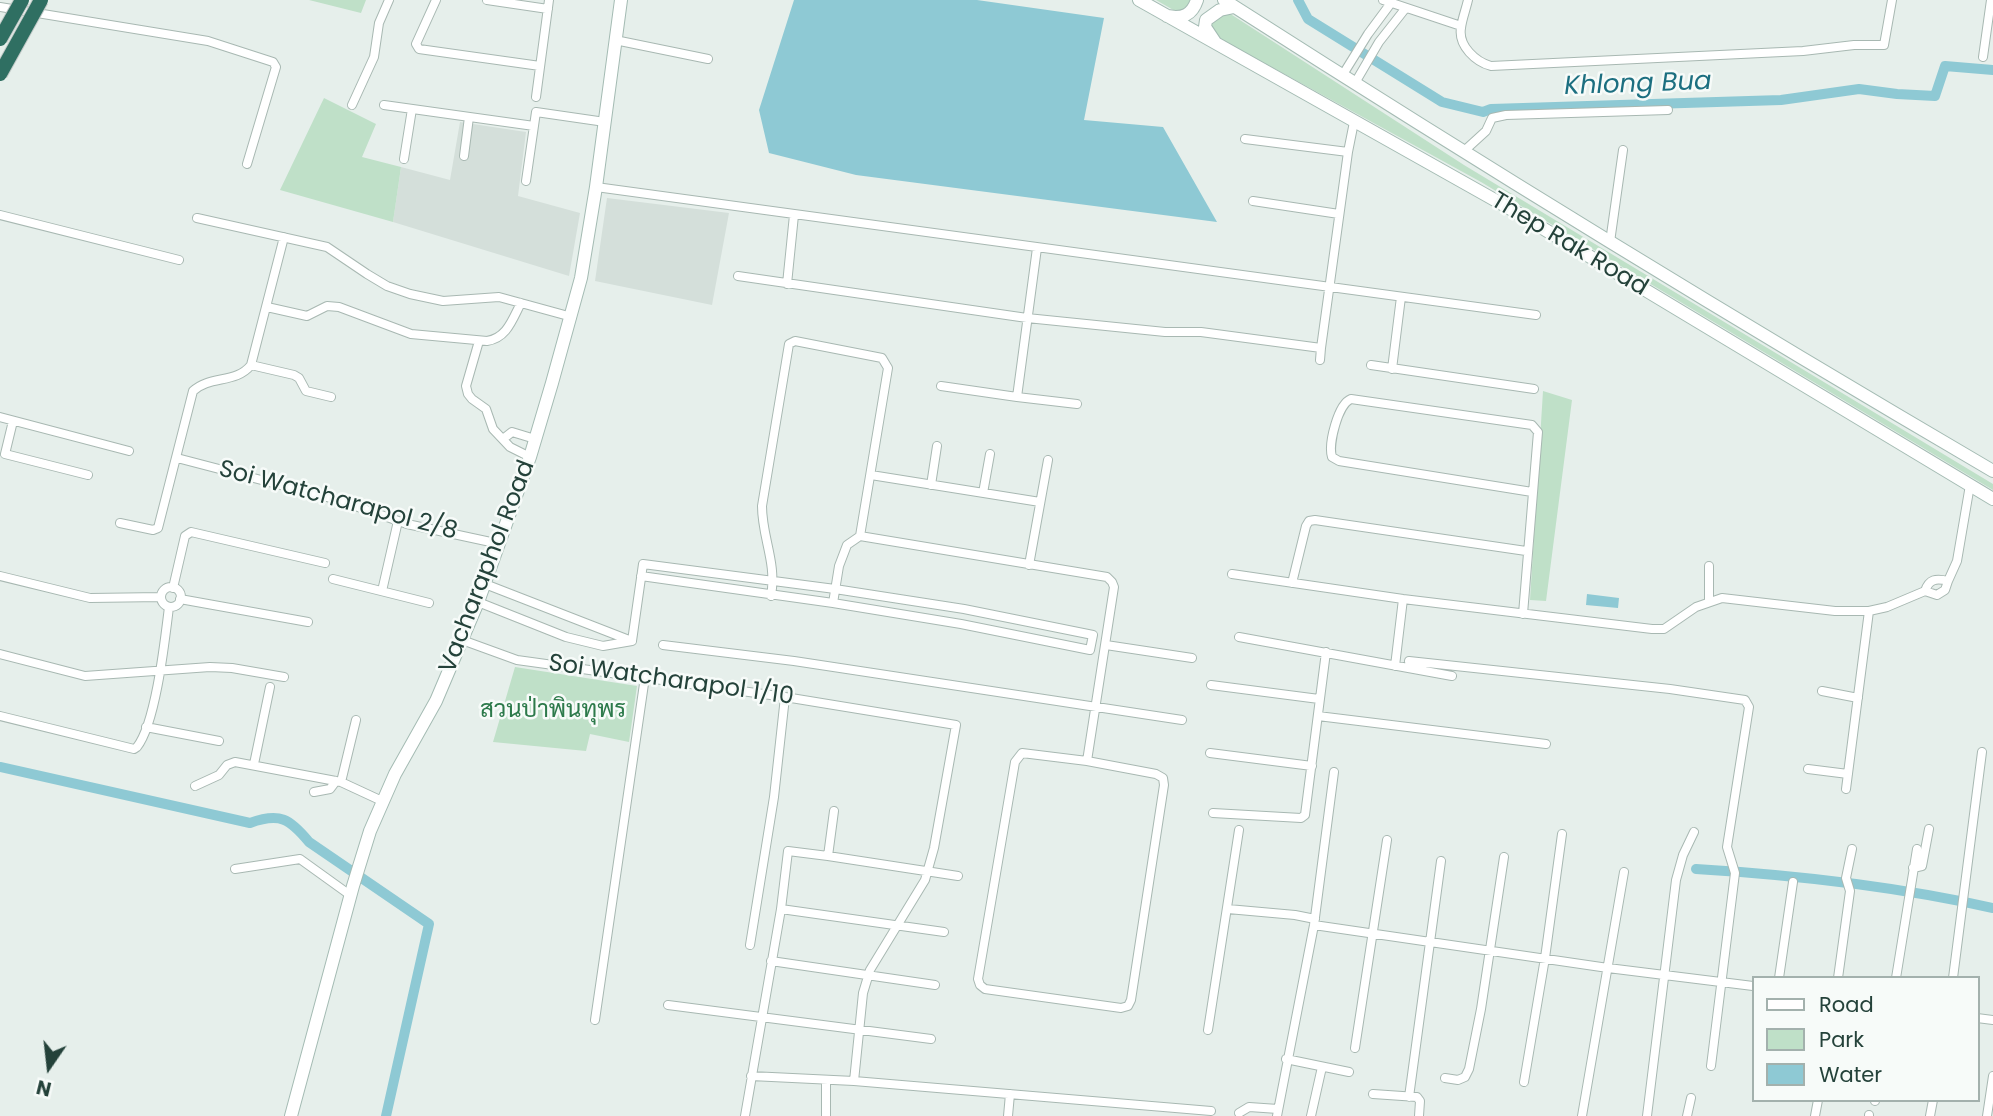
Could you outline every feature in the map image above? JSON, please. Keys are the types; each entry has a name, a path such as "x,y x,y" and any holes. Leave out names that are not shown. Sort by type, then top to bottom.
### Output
{"highway":[{"path":"0,39 22,0"},
{"path":"0,74 41,0"}],"main road":[{"name":"Vacharaphol Road","path":"291,1116 361,859 382,801 436,701 478,602 530,457 572,317 596,187 621,0"},
{"name":"Thep Rak Road","path":"1139,0 1509,208 1993,499"},
{"path":"1167,16 1177,18 1187,15 1193,10 1197,0"},
{"name":"Thep Rak Road","path":"1229,4 1610,242 1993,471"},
{"path":"1217,45 1208,34 1206,20 1229,4"}],"street":[{"path":"352,106 374,57 379,23 389,0"},
{"path":"436,0 416,44 419,49 540,66"},
{"path":"487,0 549,5 536,97"},
{"path":"1468,0 1460,31 1467,49 1482,64 1491,66 1884,45 1892,0"},
{"path":"1983,57 1991,0"},
{"path":"1342,76 1387,2 1461,26"},
{"path":"0,8 208,41 273,62 276,67 247,164"},
{"path":"1355,83 1379,42 1405,9"},
{"path":"615,40 708,59"},
{"path":"384,105 534,126"},
{"path":"404,159 412,109"},
{"path":"1463,152 1486,131 1492,118 1668,110"},
{"path":"526,181 536,112 605,122"},
{"path":"464,156 469,117"},
{"path":"1320,360 1354,122"},
{"path":"1245,139 1348,152"},
{"path":"1610,242 1623,150"},
{"path":"596,187 1536,315"},
{"path":"1253,201 1339,214"},
{"path":"0,215 179,260"},
{"path":"787,284 794,215"},
{"path":"197,218 327,247 387,286 410,294 443,300 499,297 572,317"},
{"path":"120,523 153,530 158,528 195,389 203,384 238,376 251,365 284,237"},
{"path":"1017,397 1038,248"},
{"path":"738,276 1027,318 1165,332 1201,332 1321,348"},
{"path":"1392,369 1401,297"},
{"path":"267,307 307,316 327,306 339,307 411,334 490,341 503,335 521,303"},
{"path":"479,341 467,391 472,399 486,409 490,425 513,450 530,457"},
{"path":"771,596 774,582 762,506 789,344 792,342 882,358 886,362 888,368 860,536"},
{"path":"251,365 294,376 299,378 306,391 331,397"},
{"path":"1371,365 1534,389"},
{"path":"941,386 1077,404"},
{"path":"1523,614 1526,551 1532,492 1538,432 1532,425 1351,399 1342,406 1330,449 1332,457 1339,461 1532,492"},
{"path":"0,417 129,451"},
{"path":"13,421 5,454 88,475"},
{"path":"503,439 511,432 535,439"},
{"path":"931,485 937,446"},
{"path":"983,493 990,454"},
{"name":"Soi Watcharapol 2/8","path":"177,458 338,500 398,521 500,544"},
{"path":"1029,565 1048,460"},
{"path":"871,475 1040,502"},
{"path":"1232,574 1403,599 1652,629 1664,629 1684,614 1709,601 1736,598 1835,611 1869,611 1925,591 1937,595 1945,590 1957,561 1970,485"},
{"path":"1292,583 1306,526 1309,521 1315,520 1526,551"},
{"path":"382,591 398,521"},
{"path":"173,588 185,536 191,532 325,563"},
{"path":"833,603 839,566 847,545 860,536 1107,577 1114,587 1087,761"},
{"path":"632,642 641,576 643,564 964,609 1093,635 1090,650 961,624 641,576"},
{"path":"1709,566 1709,601"},
{"path":"0,576 90,598 161,597"},
{"path":"334,579 429,603"},
{"path":"1925,591 1928,583 1934,580 1948,581"},
{"path":"485,584 632,642"},
{"path":"173,588 179,592 180,599 176,606 169,607 161,597 166,589 173,588"},
{"path":"180,599 308,622"},
{"path":"1395,666 1403,599"},
{"path":"478,602 566,637 603,646 632,642"},
{"path":"0,716 134,749 140,746 161,670 169,607"},
{"path":"961,624 964,609"},
{"path":"1846,789 1869,611"},
{"path":"1239,637 1452,676"},
{"name":"Soi Watcharapol 1/10","path":"462,640 517,660 785,697 956,725 934,848 927,872"},
{"path":"663,645 794,661 1182,720"},
{"path":"1106,645 1192,658"},
{"path":"1213,813 1301,818 1308,808 1326,652"},
{"path":"0,654 85,676 221,667 284,677"},
{"path":"1409,661 1670,689 1745,700 1749,707 1727,846 1733,869 1711,1066"},
{"path":"595,1020 645,677"},
{"path":"1211,685 1319,699"},
{"path":"254,764 270,687"},
{"path":"1822,691 1858,698"},
{"path":"750,945 774,797 785,697"},
{"path":"1318,716 1546,744"},
{"path":"314,792 330,789 338,781 356,720"},
{"path":"146,727 219,741"},
{"path":"1953,976 1982,752"},
{"path":"1022,753 1087,761 1163,778 1131,1000 1128,1006 1121,1008 985,989 978,979 1015,762 1022,753"},
{"path":"1210,753 1312,766"},
{"path":"195,786 219,775 227,765 235,762 338,781 382,801"},
{"path":"1808,769 1848,774"},
{"path":"1239,1114 1249,1107 1278,1113 1286,1059 1314,922 1334,772"},
{"path":"828,856 834,811"},
{"path":"1913,868 1922,866 1929,829"},
{"path":"1208,1030 1239,831"},
{"path":"1647,1116 1676,880 1693,832"},
{"path":"1524,1082 1562,834"},
{"path":"1355,1048 1387,840"},
{"path":"1838,976 1850,889 1846,878 1852,849"},
{"path":"1896,976 1917,849"},
{"path":"744,1116 781,909 788,851 958,876"},
{"path":"1445,1078 1458,1080 1465,1077 1469,1069 1504,857"},
{"path":"235,869 300,859 352,891"},
{"path":"1409,1097 1441,861"},
{"path":"854,1081 863,993 868,976 925,880 927,872"},
{"path":"1582,1116 1624,872"},
{"path":"1779,976 1793,882"},
{"path":"781,909 944,932"},
{"path":"1228,909 1295,915 1314,922 1373,933 1608,968 1752,986"},
{"path":"771,961 935,985"},
{"path":"668,1005 930,1039"},
{"path":"1286,1059 1349,1072"},
{"path":"1311,1116 1322,1067"},
{"path":"751,1076 854,1081 1211,1111"},
{"path":"1987,1116 1993,1076"},
{"path":"826,1080 826,1116"},
{"path":"1008,1116 1010,1094"},
{"path":"1373,1094 1419,1099 1419,1116"},
{"path":"1687,1116 1691,1098"},
{"path":"1154,1116 1155,1106"}],"shaded area":[{"path":"460,122 526,132 518,196 580,213 569,276 393,222 401,167 450,180"},
{"path":"607,198 729,213 712,305 595,281"}],"green space":[{"path":"309,0 366,0 361,13"},
{"path":"1156,0 1193,0 1188,10 1175,11"},
{"path":"1229,13 1464,165 1993,484 1993,490 1481,182 1217,37 1211,29 1211,23"},
{"path":"324,98 376,124 362,157 401,167 393,222 280,190"},
{"path":"1543,391 1572,400 1546,601 1530,600"},
{"name":"สวนป่าพินทุพร","path":"515,667 637,686 629,742 590,734 586,751 493,742"}],"water":[{"path":"794,0 977,0 1104,18 1084,120 1163,127 1217,222 856,175 769,153 759,110"},
{"path":"1587,594 1619,598 1618,608 1586,605"}],"waterway":[{"name":"Khlong Bua","path":"1298,0 1308,19 1442,102 1483,112 1491,109 1781,100 1859,89 1935,96 1945,66 1993,70"},
{"path":"0,767 250,823 269,818 284,820 309,842 429,924 386,1116"},
{"path":"1696,869 1845,883 1919,893 1993,908"}]}
